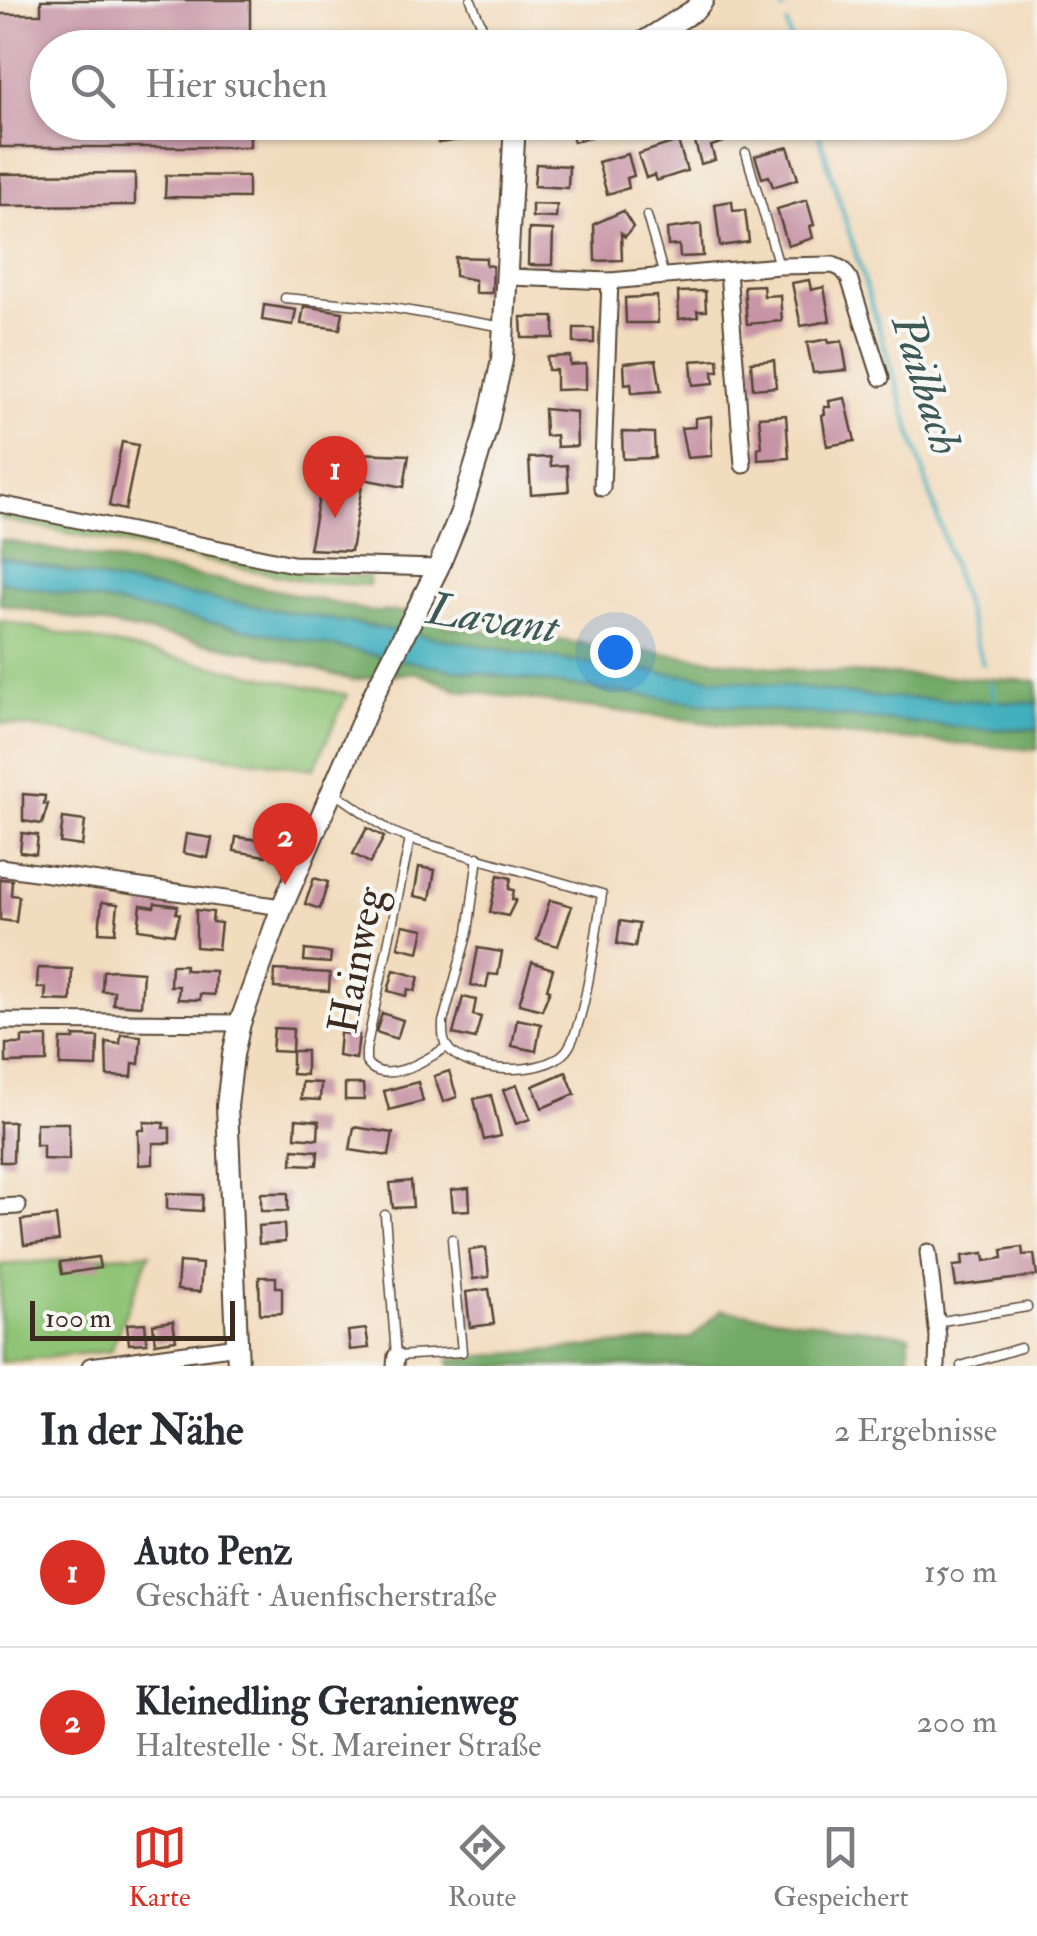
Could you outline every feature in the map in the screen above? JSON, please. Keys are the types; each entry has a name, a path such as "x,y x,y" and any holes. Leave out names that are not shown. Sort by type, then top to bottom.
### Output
{"street":[{"path":"664,30 703,0"},
{"path":"90,1366 238,1356 227,1106 240,1022 331,790 461,512 502,360 513,140"},
{"path":"509,278 610,281 832,264 849,278 880,378"},
{"path":"728,271 743,466"},
{"path":"602,488 610,281"},
{"path":"0,504 293,564 438,568"},
{"path":"0,867 282,907"},
{"path":"0,1021 240,1022"},
{"path":"0,1207 18,1206"},
{"path":"928,1252 938,1366"}],"lane":[{"path":"472,0 484,30"},
{"path":"746,153 779,266"},
{"path":"647,216 664,276"},
{"path":"285,298 392,308 505,328"},
{"name":"Hainweg","path":"331,790 390,831 602,894 592,964 570,1046 553,1062 534,1068 494,1068 456,1055 446,1047 390,1073 378,1072 366,1062 410,838"},
{"path":"446,1047 443,1022 468,932 478,857"},
{"path":"385,1215 396,1361 462,1352 452,1239"},
{"path":"936,1322 1027,1307"},
{"path":"962,1366 1020,1348"}],"green space":[{"path":"0,511 315,575 369,577 369,585 311,582 0,519"},
{"path":"0,540 281,591 373,612 431,611 446,626 803,671 1037,681 1037,703 875,697 580,663 116,582 0,557"},
{"path":"0,581 443,668 708,704 981,729 1037,729 1037,750 733,726 458,690 416,672 352,680 263,654 0,604"},
{"path":"0,620 347,695 314,769 0,723"},
{"path":"150,1253 110,1351 0,1362 0,1265"},
{"path":"721,1310 909,1335 909,1359 873,1362 872,1366 450,1366 449,1359 692,1338"}],"water":[{"path":"0,557 116,582 580,663 875,697 1037,703 1037,729 981,729 708,704 443,668 0,581"}],"building":[{"path":"41,0 250,0 250,30 30,30 30,140 250,140 250,147 0,147 0,14 41,14"},
{"path":"694,140 723,140 711,146 715,160 701,164"},
{"path":"678,141 687,171 656,181 654,175 646,178 638,154"},
{"path":"788,147 798,179 773,187 769,176 762,178 755,156"},
{"path":"628,154 634,176 627,178 629,188 607,194 598,162"},
{"path":"536,164 569,166 568,188 534,186"},
{"path":"135,173 135,205 0,206 0,174"},
{"path":"166,175 248,176 248,198 165,197"},
{"path":"807,200 814,225 810,226 813,238 788,246 777,209"},
{"path":"732,201 733,211 745,210 749,242 720,246 715,204"},
{"path":"532,204 557,205 556,218 532,217"},
{"path":"623,211 633,227 625,237 621,233 622,260 595,261 594,224"},
{"path":"701,224 703,256 680,257 679,245 668,246 667,229"},
{"path":"529,229 553,230 552,265 528,265"},
{"path":"455,257 486,258 486,265 493,266 492,293 475,293 475,280 455,276"},
{"path":"809,280 811,290 824,287 830,321 801,326 792,283"},
{"path":"763,285 764,296 780,295 782,321 747,324 744,286"},
{"path":"705,291 706,311 697,311 698,317 679,319 678,292"},
{"path":"657,296 658,323 626,323 625,298"},
{"path":"264,305 296,310 293,325 262,320"},
{"path":"304,306 343,312 340,329 301,324"},
{"path":"521,317 554,317 554,338 522,338"},
{"path":"574,328 594,328 594,343 574,343"},
{"path":"828,339 829,343 842,341 847,370 813,373 807,343"},
{"path":"570,356 570,365 586,364 586,389 556,390 556,370 548,370 547,357"},
{"path":"718,359 714,383 693,385 691,361"},
{"path":"656,360 661,391 632,393 631,383 625,384 624,363"},
{"path":"774,360 776,387 753,389 751,362"},
{"path":"845,398 855,441 827,446 824,407 830,407 829,401"},
{"path":"544,409 576,412 577,446 557,447 556,435 545,436"},
{"path":"786,415 789,458 758,460 758,448 762,447 759,417"},
{"path":"711,416 712,456 687,458 681,428 695,427 695,418"},
{"path":"622,432 654,433 655,458 623,459"},
{"path":"122,442 138,445 125,510 109,506"},
{"path":"328,452 409,455 404,487 363,479 351,551 309,549"},
{"path":"550,457 551,466 567,465 569,491 531,494 529,458"},
{"path":"23,794 45,796 44,804 48,804 42,824 23,821"},
{"path":"63,818 85,821 82,846 60,843"},
{"path":"367,828 384,837 370,863 353,854"},
{"path":"22,833 38,835 36,854 20,852"},
{"path":"186,834 212,838 208,858 183,853"},
{"path":"236,837 268,841 266,856 234,851"},
{"path":"419,867 435,870 430,899 414,896"},
{"path":"498,875 511,878 509,889 514,890 512,899 516,900 508,916 490,912"},
{"path":"314,878 328,882 320,909 305,904"},
{"path":"0,879 12,880 11,895 19,896 16,922 0,920"},
{"path":"550,900 572,906 558,946 537,940"},
{"path":"102,902 118,904 115,933 99,932"},
{"path":"155,903 178,906 176,913 180,914 174,934 138,929 141,905 154,907"},
{"path":"196,910 213,912 212,922 221,923 218,949 196,947"},
{"path":"620,921 639,924 635,947 617,944"},
{"path":"403,925 424,929 419,952 398,947"},
{"path":"478,948 502,952 498,975 489,974 486,988 471,985"},
{"path":"305,950 331,953 330,963 304,961"},
{"path":"532,962 553,969 542,1010 519,1004"},
{"path":"171,965 185,965 185,970 215,971 214,995 200,994 200,1000 178,999 179,986 170,986"},
{"path":"38,968 72,969 71,1001 45,1000 46,988 37,988"},
{"path":"275,970 330,973 329,991 274,988"},
{"path":"394,970 419,977 415,991 408,989 406,996 388,991"},
{"path":"103,971 143,972 141,1006 113,1004 114,991 102,991"},
{"path":"463,997 476,1000 473,1015 481,1017 475,1039 453,1034"},
{"path":"382,1013 403,1020 397,1039 376,1032"},
{"path":"517,1019 541,1024 536,1051 512,1046"},
{"path":"274,1028 293,1029 292,1052 272,1051"},
{"path":"340,1033 359,1035 356,1059 338,1056"},
{"path":"121,1034 141,1036 139,1064 133,1063 132,1077 107,1076 106,1042 120,1044"},
{"path":"22,1037 47,1037 47,1062 6,1063 6,1044 22,1044"},
{"path":"98,1037 97,1067 60,1066 61,1039"},
{"path":"292,1051 306,1051 306,1075 292,1074"},
{"path":"449,1071 457,1097 443,1102 434,1076"},
{"path":"566,1072 575,1094 542,1108 533,1086"},
{"path":"302,1082 321,1083 320,1100 301,1099"},
{"path":"418,1082 423,1101 389,1110 384,1091"},
{"path":"345,1084 363,1084 364,1100 345,1100"},
{"path":"517,1085 530,1119 516,1124 503,1090"},
{"path":"491,1095 501,1136 484,1140 474,1099"},
{"path":"296,1119 319,1121 318,1139 295,1137"},
{"path":"0,1122 14,1122 13,1162 0,1162"},
{"path":"144,1122 164,1123 163,1128 170,1128 170,1143 153,1143 153,1164 139,1165 138,1130 144,1130"},
{"path":"36,1123 69,1123 69,1160 43,1159 43,1145 36,1145"},
{"path":"354,1127 393,1133 389,1156 350,1150"},
{"path":"293,1149 318,1151 317,1165 292,1164"},
{"path":"411,1181 413,1207 393,1208 390,1183"},
{"path":"469,1188 470,1210 453,1211 451,1190"},
{"path":"167,1193 203,1195 202,1211 167,1209"},
{"path":"261,1193 288,1193 288,1211 261,1211"},
{"path":"56,1216 59,1241 24,1245 21,1220"},
{"path":"284,1224 285,1242 259,1244 258,1226"},
{"path":"1022,1247 1023,1255 1034,1254 1037,1276 956,1286 953,1266 963,1265 962,1256 984,1253 985,1261 1003,1258 1002,1250"},
{"path":"486,1248 489,1277 473,1279 469,1250"},
{"path":"98,1257 100,1268 62,1274 60,1262"},
{"path":"179,1262 202,1264 200,1292 177,1290"},
{"path":"259,1277 276,1277 276,1287 282,1287 282,1313 260,1314"},
{"path":"489,1289 494,1324 470,1327 466,1292"},
{"path":"173,1321 176,1340 155,1343 153,1324"},
{"path":"145,1323 147,1343 129,1344 127,1324"},
{"path":"366,1329 369,1348 350,1350 348,1331"}],"waterway":[{"name":"Pailbach","path":"782,0 783,10"},
{"name":"Pailbach","path":"787,24 788,30"},
{"name":"Pailbach","path":"821,140 983,664"},
{"name":"Pailbach","path":"990,683 996,703"}],"place":[{"name":"Auto Penz","path":"335,518"},
{"name":"Kleinedling Geranienweg","path":"285,885"}],"water label":[{"name":"Lavant","path":"493,617"}]}
